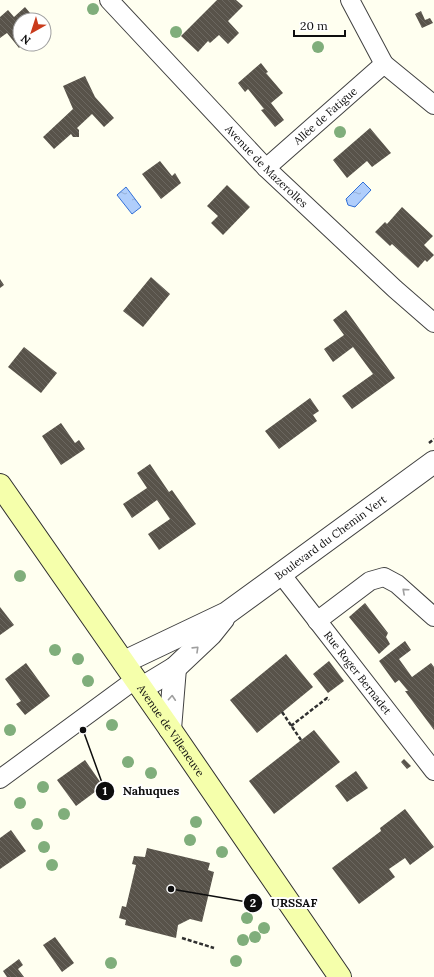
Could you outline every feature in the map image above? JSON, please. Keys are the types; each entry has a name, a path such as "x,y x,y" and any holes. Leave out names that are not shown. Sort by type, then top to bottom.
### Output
{"main road":[{"name":"Avenue de Villeneuve","path":"0,485 170,728 340,977"}],"street":[{"name":"Avenue de Mazerolles","path":"109,0 266,168 395,289 434,323"},
{"path":"350,0 384,64 434,105"},
{"name":"Allée de Fatigue","path":"266,168 384,64"},
{"name":"Boulevard du Chemin Vert","path":"134,676 227,613 434,462"},
{"name":"Rue Roger Bernadet","path":"281,574 434,771"},
{"path":"317,621 370,581 384,577 397,584 434,617"},
{"name":"Boulevard du Chemin Vert","path":"134,676 175,668 211,634 227,613"},
{"path":"170,728 175,668"},
{"path":"0,779 134,676"}],"path":[{"path":"291,726 327,698 329,700"},
{"path":"282,712 301,740"},
{"path":"182,938 214,948"}],"water":[{"path":"363,182 371,190 355,207 348,205 346,199"},
{"path":"126,187 141,207 132,214 117,195"}],"building":[{"path":"217,0 236,0 243,6 228,21 239,33 228,44 219,35 210,43 208,41 198,52 181,36"},
{"path":"25,7 29,12 20,12"},
{"path":"8,10 12,15 12,39 7,33 0,38 0,17"},
{"path":"421,11 425,20 430,18 433,23 422,28 415,14"},
{"path":"261,63 268,72 266,73 283,93 271,103 284,120 275,127 261,110 264,109 248,89 245,92 238,83"},
{"path":"85,76 95,97 114,118 104,127 92,114 77,128 79,130 79,137 73,137 71,134 54,149 43,137 73,109 63,86"},
{"path":"370,128 391,153 372,167 367,161 347,178 333,160"},
{"path":"160,161 172,176 175,173 181,183 161,199 142,174"},
{"path":"227,185 250,207 223,235 211,223 218,216 207,206"},
{"path":"402,207 433,236 424,245 434,255 427,262 425,260 418,268 392,244 390,246 375,232 385,222 387,224"},
{"path":"151,277 170,294 143,327 123,311"},
{"path":"0,279 4,285 0,288"},
{"path":"346,310 395,378 352,409 342,396 373,374 353,347 333,362 324,349 344,335 333,320"},
{"path":"24,347 57,373 41,393 8,367"},
{"path":"310,398 319,411 313,415 317,421 279,449 265,431"},
{"path":"61,423 75,443 79,440 85,449 61,465 42,436"},
{"path":"150,464 169,492 172,490 196,524 159,550 148,534 170,519 157,500 132,518 123,504 147,488 137,473"},
{"path":"365,603 388,633 386,637 390,644 379,654 349,617"},
{"path":"0,607 14,625 0,635"},
{"path":"405,641 411,650 399,659 412,677 431,663 434,667 434,730 405,691 408,691 399,680 395,683 379,661"},
{"path":"286,654 313,687 257,733 230,700"},
{"path":"329,661 344,681 328,693 313,674"},
{"path":"26,663 50,696 25,715 16,704 21,701 5,679"},
{"path":"314,730 340,762 274,814 249,781"},
{"path":"404,759 411,766 407,769 401,762"},
{"path":"85,760 103,786 76,806 57,780"},
{"path":"356,771 368,788 347,802 335,786"},
{"path":"405,809 434,847 410,865 405,858 389,869 395,877 359,904 332,868 381,831 380,828"},
{"path":"11,830 26,851 0,869 0,838"},
{"path":"147,848 210,863 208,870 214,872 202,922 190,919 178,925 176,938 125,925 126,920 119,918 122,906 126,907 136,865 132,864 134,856 145,857"},
{"path":"55,937 74,963 62,972 43,945"},
{"path":"19,959 23,965 18,969 24,977 7,977 3,971"}],"place":[{"name":"Nahuques","path":"83,730"},
{"name":"URSSAF","path":"171,889"}]}
